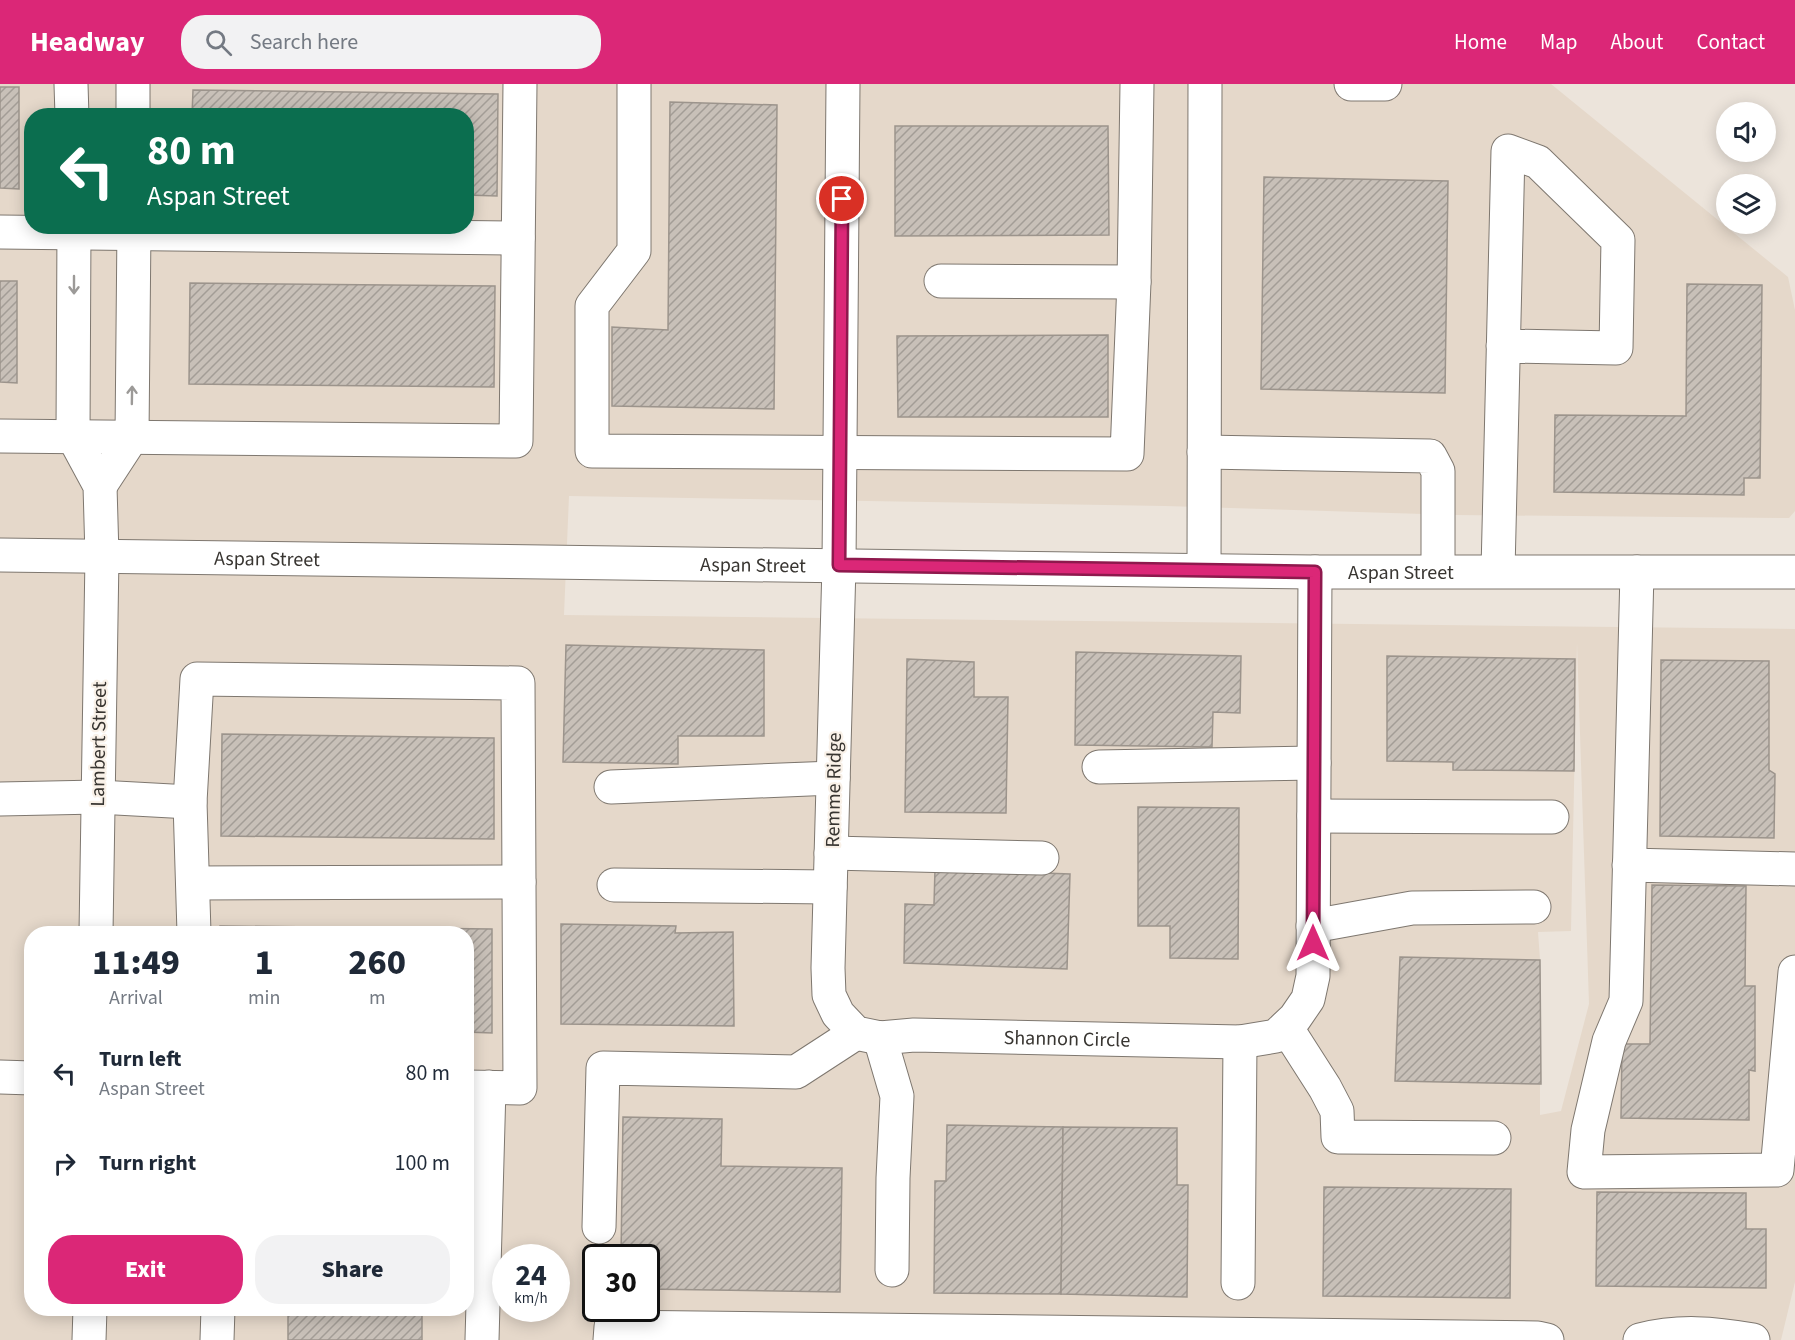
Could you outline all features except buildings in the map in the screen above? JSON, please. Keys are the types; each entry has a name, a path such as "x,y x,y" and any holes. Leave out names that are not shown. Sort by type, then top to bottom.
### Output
{"street":[{"path":"71,84 72,108"},
{"path":"133,84 133,108"},
{"path":"0,436 516,441 520,84"},
{"path":"634,84 634,251 592,306 591,452 1127,454 1134,282 1137,84"},
{"name":"Remme Ridge","path":"843,84 839,565 829,995 858,1028 897,1096 892,1178 892,1270"},
{"path":"1204,570 1205,84"},
{"path":"1351,84 1385,84"},
{"path":"1498,571 1503,346 1508,174 1508,151 1538,162 1618,240 1616,348 1503,346"},
{"path":"0,232 24,231"},
{"path":"74,234 73,436 100,486 132,437 134,234"},
{"path":"326,234 518,238"},
{"path":"941,280 1134,282"},
{"path":"1204,452 1430,456 1438,471 1438,571"},
{"name":"Lambert Street","path":"96,926 102,556 100,486"},
{"name":"Aspan Street","path":"0,555 1315,572 1795,572"},
{"path":"1315,572 1313,976 1308,999 1291,1022 1337,1111 1338,1137 1494,1138"},
{"path":"1637,572 1626,1001 1609,1041 1588,1130 1584,1172 1786,1172 1795,972"},
{"path":"194,926 190,802 197,680 518,683 520,1088 478,1087 482,1340"},
{"path":"1099,767 1314,763"},
{"path":"611,787 833,778"},
{"path":"0,799 98,797 190,802"},
{"path":"1314,816 1552,817"},
{"path":"831,853 1042,858"},
{"path":"1629,865 1795,869"},
{"path":"193,883 519,882"},
{"path":"614,885 830,887"},
{"path":"1313,926 1412,908 1534,907"},
{"name":"Shannon Circle","path":"858,1028 914,1035 1240,1042 1276,1036 1291,1022"},
{"path":"599,1227 603,1068 796,1072 858,1028"},
{"path":"1238,1283 1240,1042"},
{"path":"0,1077 24,1078"},
{"path":"89,1340 90,1316"},
{"path":"217,1340 218,1316"},
{"path":"610,1340 611,1327 859,1335 1538,1338 1547,1340"},
{"path":"1640,1340 1662,1334 1688,1332 1753,1340"}],"shaded area":[{"path":"0,84 1551,84 1716,218 1716,234 1735,234 1788,277 1795,310 1795,511 1789,518 1456,515 1165,506 569,496 564,615 1795,629 1795,1282 1781,1340 0,1340","holes":["1577,643 1589,1004 1561,1111 1540,1115 1538,932 1571,931"]}],"route":[{"path":"842,199 839,565 1315,572 1313,943"}]}
